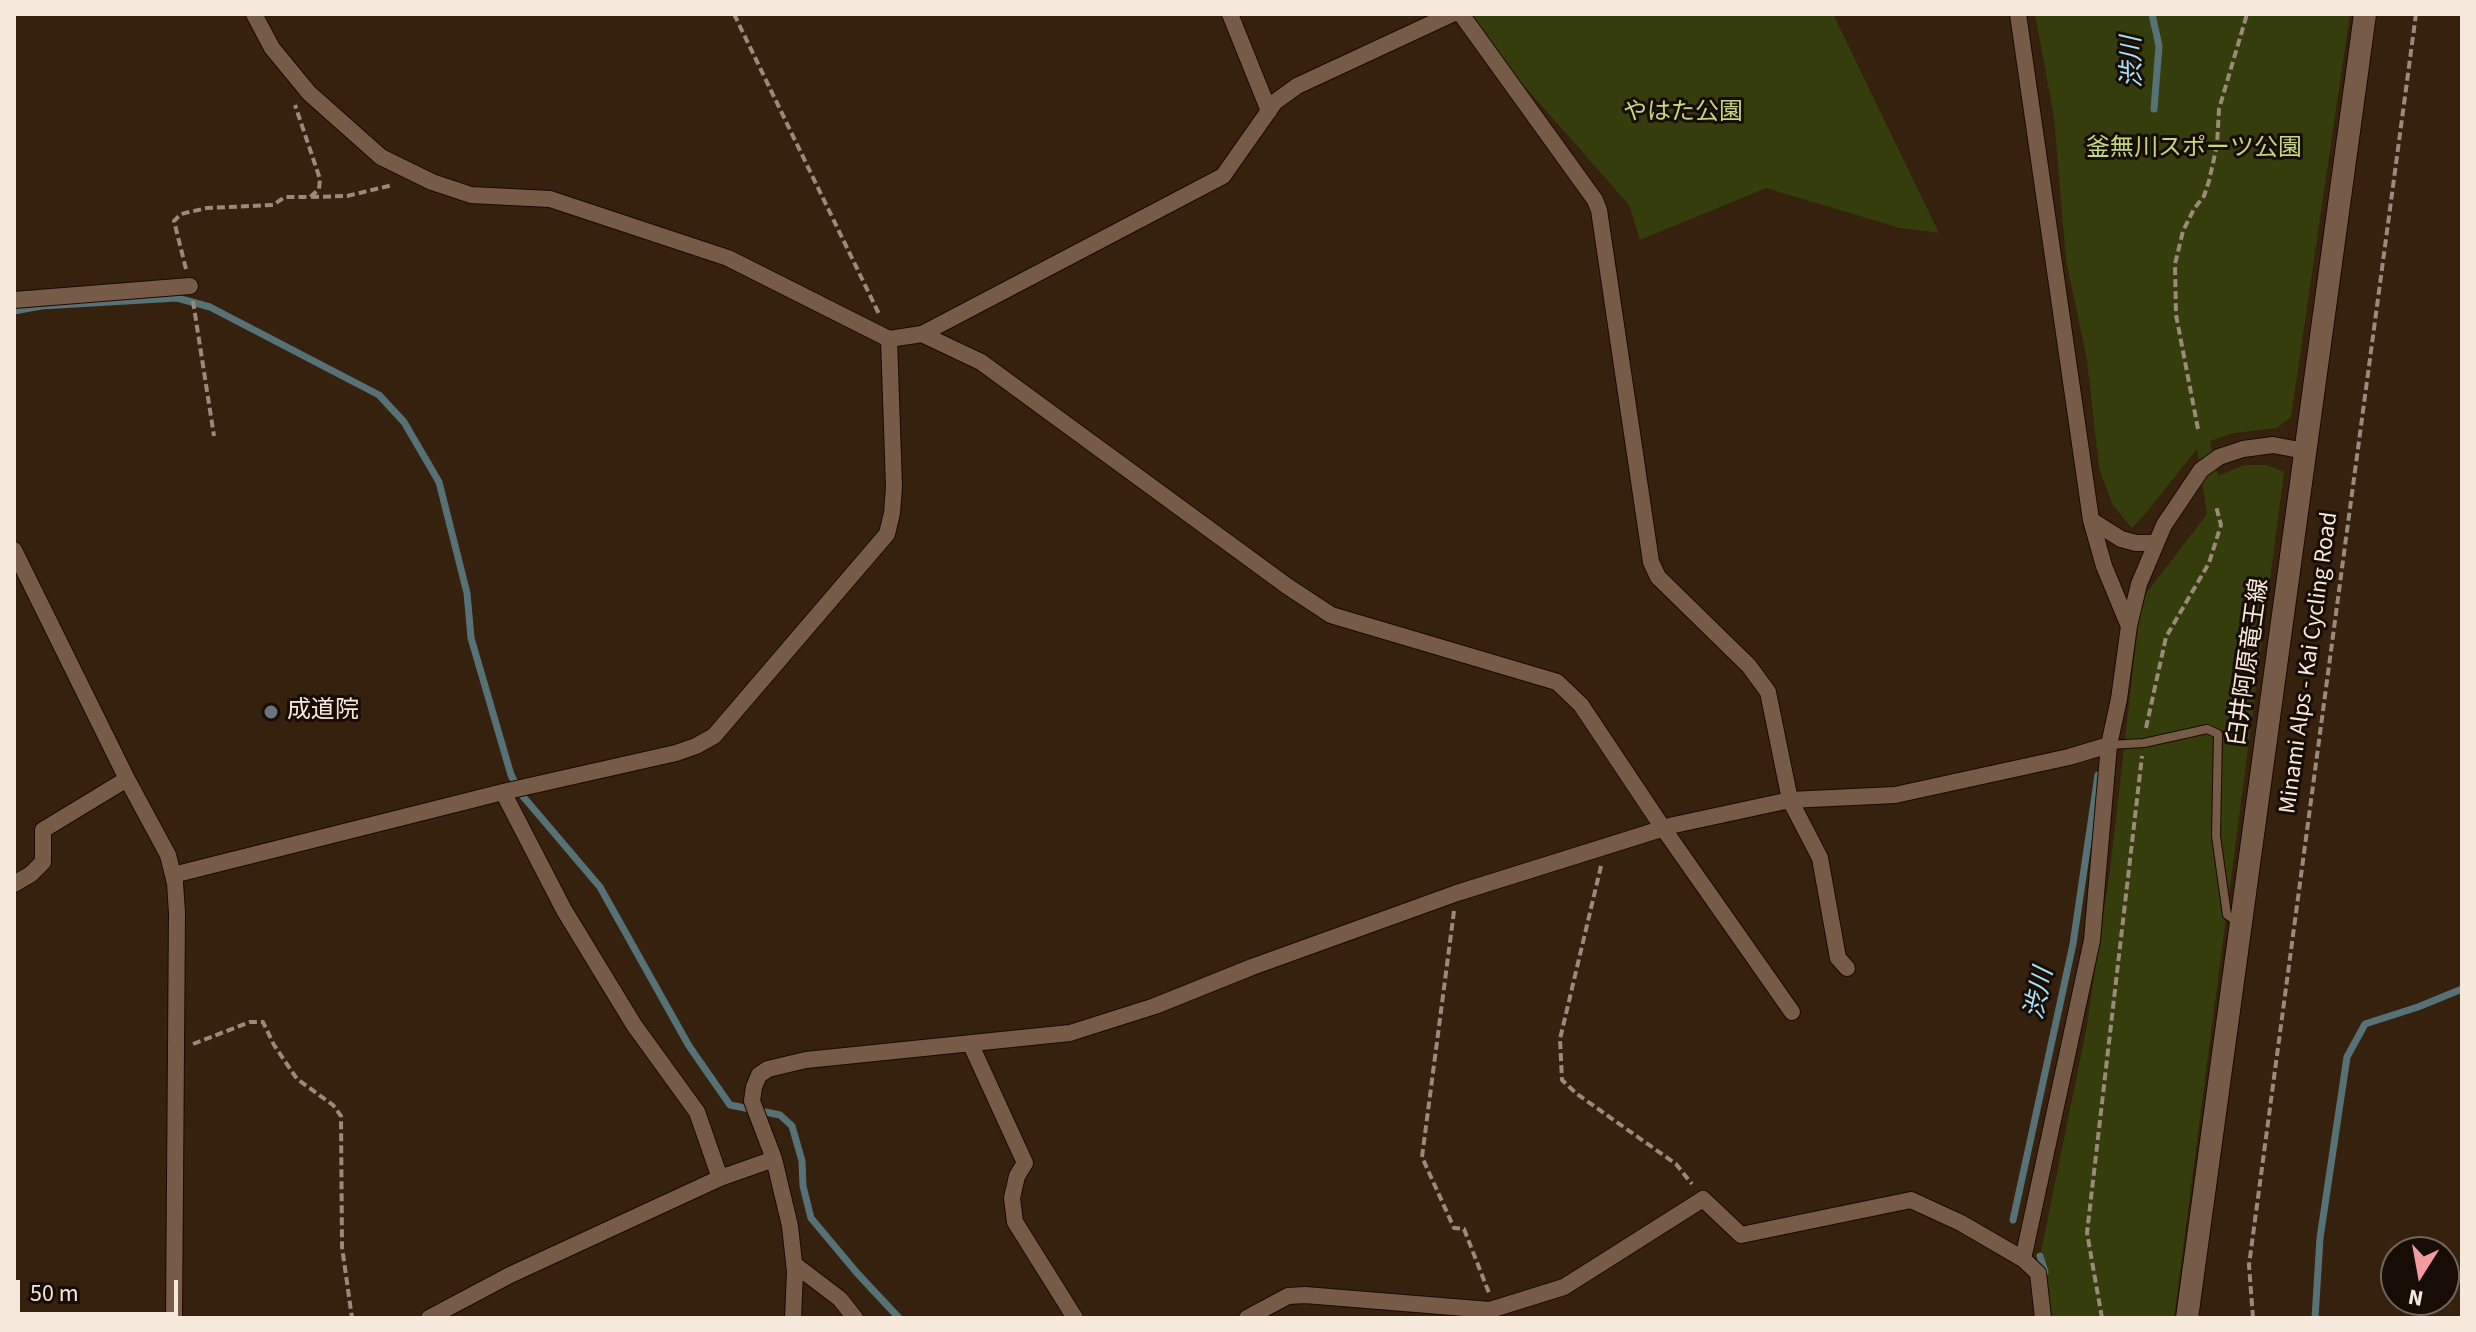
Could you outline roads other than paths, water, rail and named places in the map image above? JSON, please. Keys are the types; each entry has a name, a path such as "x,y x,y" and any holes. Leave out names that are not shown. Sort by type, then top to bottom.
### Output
{"main road":[{"name":"臼井阿原竜王線","path":"2187,1318 2365,14"}],"street":[{"path":"254,14 272,48 306,90 381,157 422,177 471,195 550,199 728,258 889,339 922,334 1223,176 1275,102 1297,86 1452,14"},
{"path":"1230,14 1269,111"},
{"path":"1461,14 1595,200 1599,210 1651,562 1658,577 1749,666 1768,692 1790,800 1820,858 1838,958 1847,968"},
{"path":"2018,14 2091,520 2104,566 2129,626"},
{"path":"14,300 190,286"},
{"path":"922,334 981,362 1331,615 1557,682 1581,705 1792,1012"},
{"path":"173,875 503,792 676,753 714,736 887,534 894,487 889,339"},
{"path":"2023,1259 2092,940 2109,745 2139,584 2164,525 2201,470 2219,457 2243,449 2273,445 2305,451"},
{"path":"2091,520 2121,539 2156,543"},
{"path":"14,550 168,855 173,875 177,913 174,1318"},
{"path":"793,1318 794,1264 790,1226 774,1159 752,1101 759,1075 768,1069 806,1060 1070,1033 1155,1006 1252,967 1457,893 1663,828 1790,800 1895,795 2069,757 2109,745"},
{"path":"14,884 43,862 43,830 127,779"},
{"path":"503,792 564,910 618,1000 697,1112 720,1178"},
{"path":"971,1045 1025,1163 1017,1176 1012,1198 1015,1222 1075,1318"},
{"path":"429,1318 510,1275 720,1178 774,1159"},
{"path":"1247,1318 1288,1296 1305,1295 1495,1309 1564,1287 1703,1199 1741,1235 1911,1200 1961,1223 2023,1259 2038,1273 2043,1318"},
{"path":"794,1264 840,1299 855,1318"}],"lane":[{"path":"2109,745 2144,743 2207,729 2218,734 2216,836 2227,915 2241,924"}],"waterway":[{"name":"渋川","path":"2152,14 2159,46 2154,109"},
{"path":"14,311 41,306 177,298 210,307 379,395 404,422 439,482 467,593 471,638 511,775 521,794 600,887 689,1046 730,1105 780,1115 792,1126 802,1161 803,1186 811,1218 899,1318"},
{"name":"渋川","path":"2013,1220 2073,944 2098,775"},
{"path":"2315,1318 2320,1238 2347,1057 2365,1024 2462,989"},
{"name":"渋川","path":"2040,1256 2045,1272"}],"place":[{"name":"成道院","path":"271,712"}],"park label":[{"name":"やはた公園","path":"1683,114"},
{"name":"釜無川スポーツ公園","path":"2194,150"}]}
